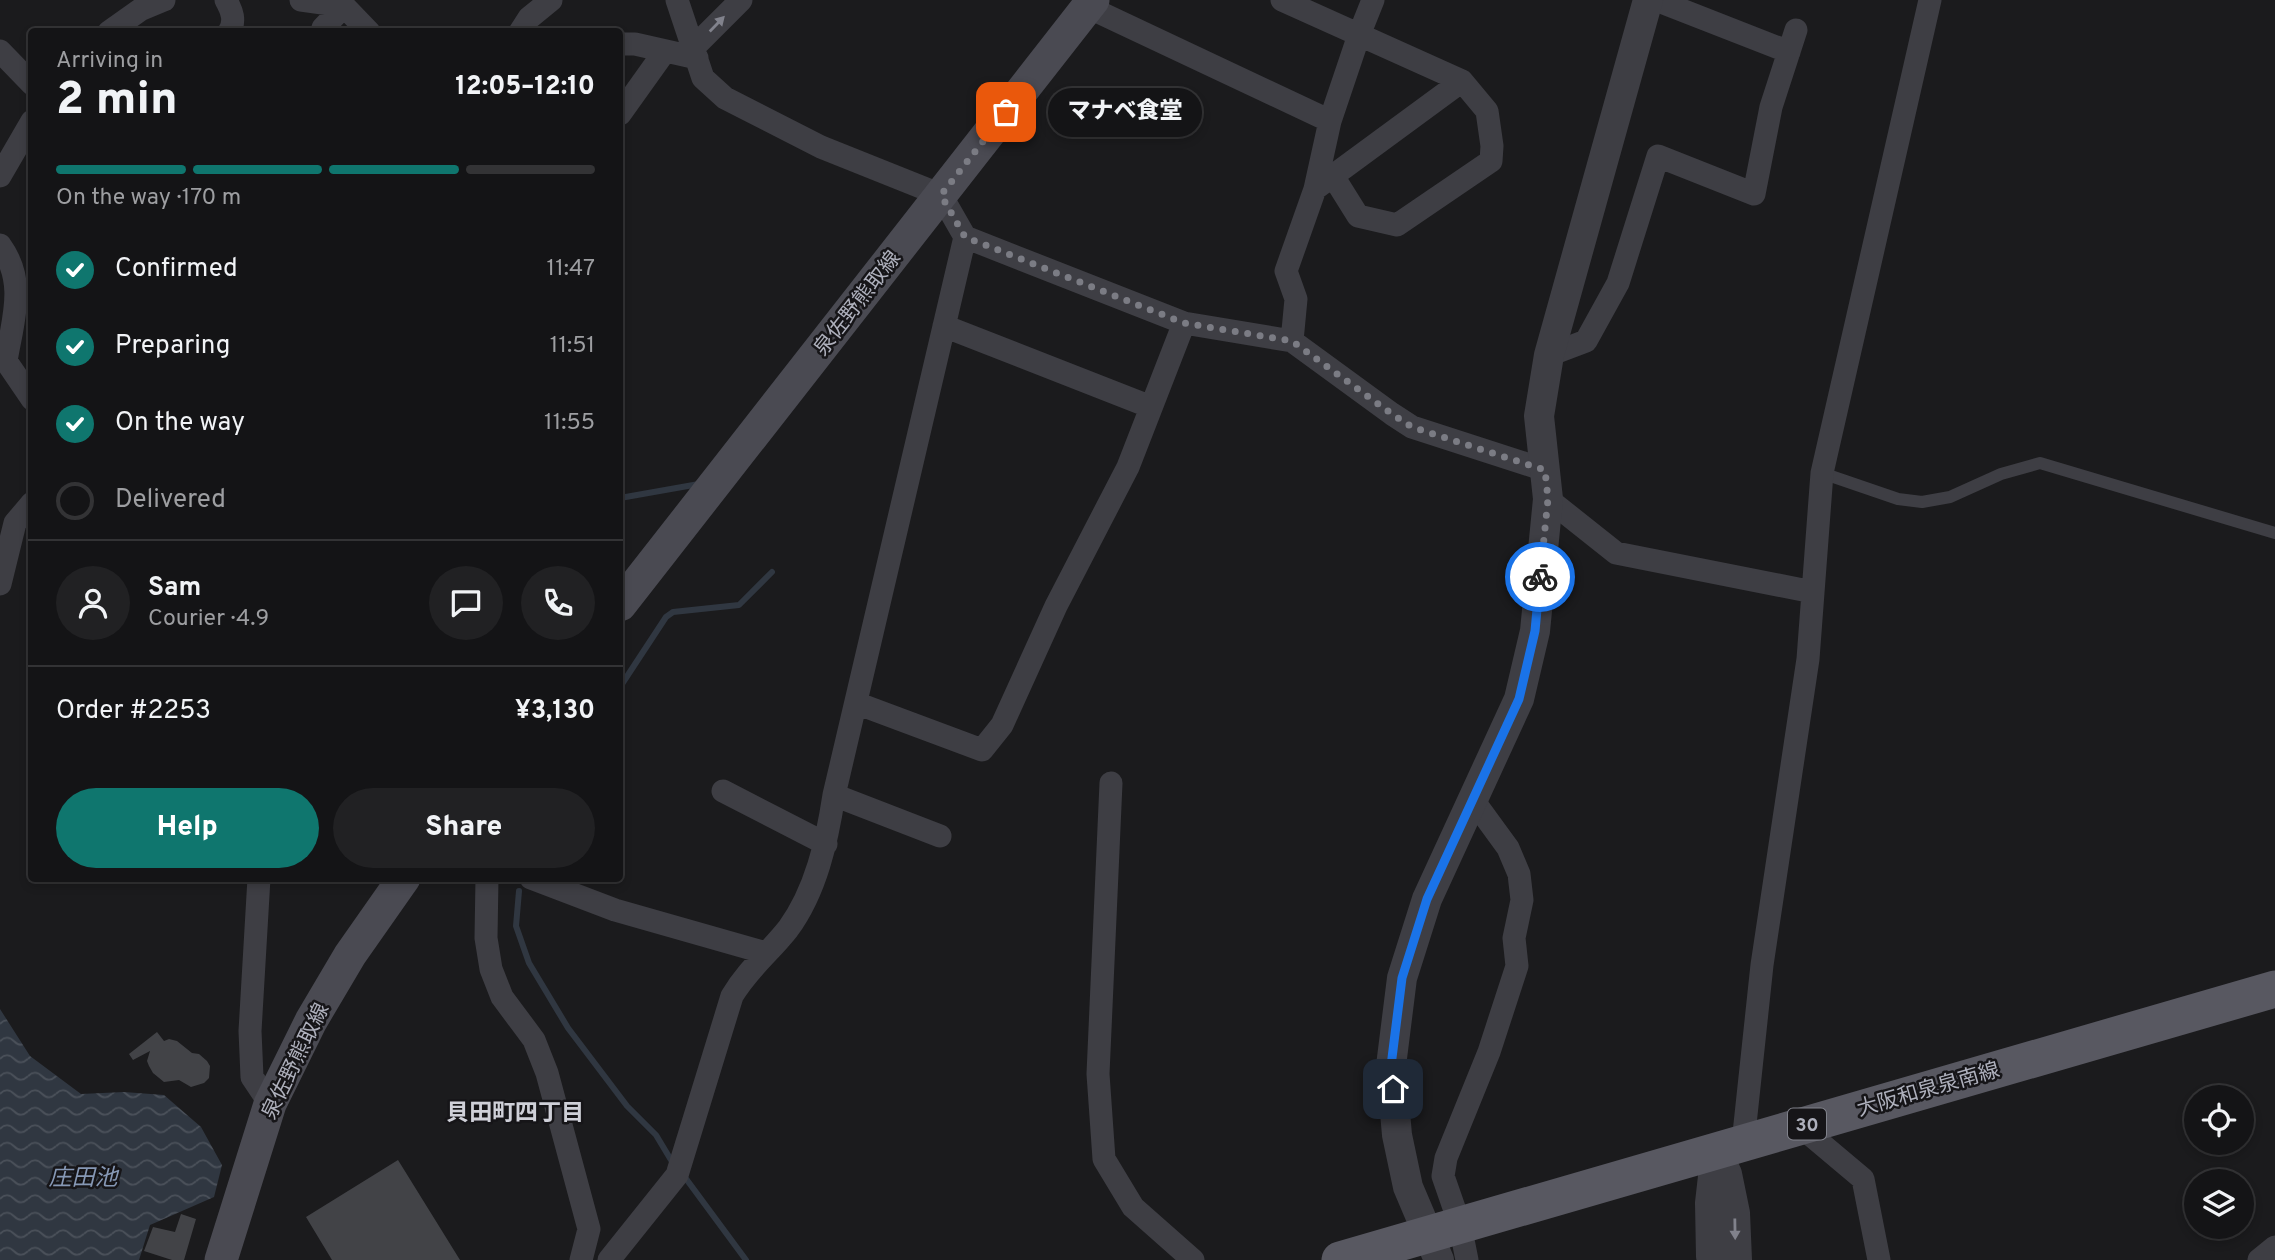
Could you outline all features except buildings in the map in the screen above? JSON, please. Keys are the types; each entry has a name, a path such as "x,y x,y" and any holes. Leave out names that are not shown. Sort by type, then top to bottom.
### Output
{"main road":[{"name":"泉佐野熊取線","path":"623,601 1091,4"},
{"name":"泉佐野熊取線","path":"221,1260 270,1104 350,955 401,882"},
{"name":"大阪和泉泉南線","path":"1340,1260 1442,1239 1730,1147 2275,989"}],"street":[{"path":"115,28 140,10 164,0"},
{"path":"226,0 232,11 231,28"},
{"path":"301,0 344,6 365,28"},
{"path":"523,28 529,18 551,0"},
{"path":"677,0 703,78 724,98 821,147 941,195 965,237 1184,323 1292,341 1412,427 1546,485 1616,553 1813,592"},
{"path":"695,53 741,0"},
{"path":"1282,0 1462,81 1487,111 1492,146 1491,161 1396,225 1359,216 1324,183"},
{"path":"1292,341 1296,299 1286,271 1324,183 1330,121 1359,35 1374,0"},
{"path":"1467,1260 1442,1239 1408,1187 1397,1135 1391,1066 1402,978 1427,899 1519,699 1535,631 1546,485 1539,416 1549,355 1648,0"},
{"path":"1549,355 1586,341 1618,282 1658,156 1754,194 1772,107 1793,41 1656,0"},
{"path":"1737,1260 1735,1213 1727,1174 1762,965 1808,659 1822,473 1930,0"},
{"path":"1091,4 1330,121"},
{"path":"323,28 344,6"},
{"path":"623,44 695,53"},
{"path":"0,51 28,80"},
{"path":"623,110 665,51"},
{"path":"1324,183 1462,81"},
{"path":"0,176 28,128"},
{"path":"609,1260 677,1175 732,996 745,975 800,912 827,844 834,795 965,237"},
{"path":"0,245 12,264 18,287 3,361 28,394"},
{"path":"856,703 982,750 1002,725 1056,606 1128,467 1184,323"},
{"path":"944,326 1151,407"},
{"path":"0,584 15,523 28,508"},
{"path":"1111,783 1098,1074 1104,1159 1133,1207 1193,1260"},
{"path":"723,791 827,844"},
{"path":"834,795 940,836"},
{"path":"1442,1239 1443,1176 1447,1158 1489,1052 1517,966 1514,939 1522,900 1518,874 1508,848 1473,800"},
{"path":"259,882 250,1031 253,1077 270,1104"},
{"path":"487,882 486,938 491,969 502,997 534,1040 547,1073 589,1229 581,1260"},
{"path":"542,882 615,910 766,953"},
{"path":"1800,1126 1863,1179 1879,1260"},
{"path":"1714,1260 1711,1256 1710,1203 1730,1147"},
{"path":"2259,1260 2275,1247"}],"lane":[{"path":"1822,473 1898,499 1922,502 1950,497 2001,474 2040,463 2275,534"}],"water":[{"name":"庄田池","path":"0,1009 30,1056 81,1094 124,1092 164,1095 201,1127 222,1165 214,1197 150,1225 139,1260 0,1260"}],"waterway":[{"path":"623,497 699,484"},
{"path":"623,682 666,617 673,612 739,605 772,572"},
{"path":"519,891 516,926 529,963 568,1028 627,1106 656,1135 674,1165"},
{"path":"684,1176 746,1260"}],"way so far":[{"path":"1006,112 941,195 965,237 1184,323 1292,341 1412,427 1545,470 1548,499 1540,577"}],"place":[{"name":"マナベ食堂","path":"1006,112"}],"district":[{"name":"貝田町四丁目","path":"515,1112"}],"route":[{"path":"1393,1089 1391,1066 1402,978 1427,899 1519,699 1535,631 1540,577"}]}
